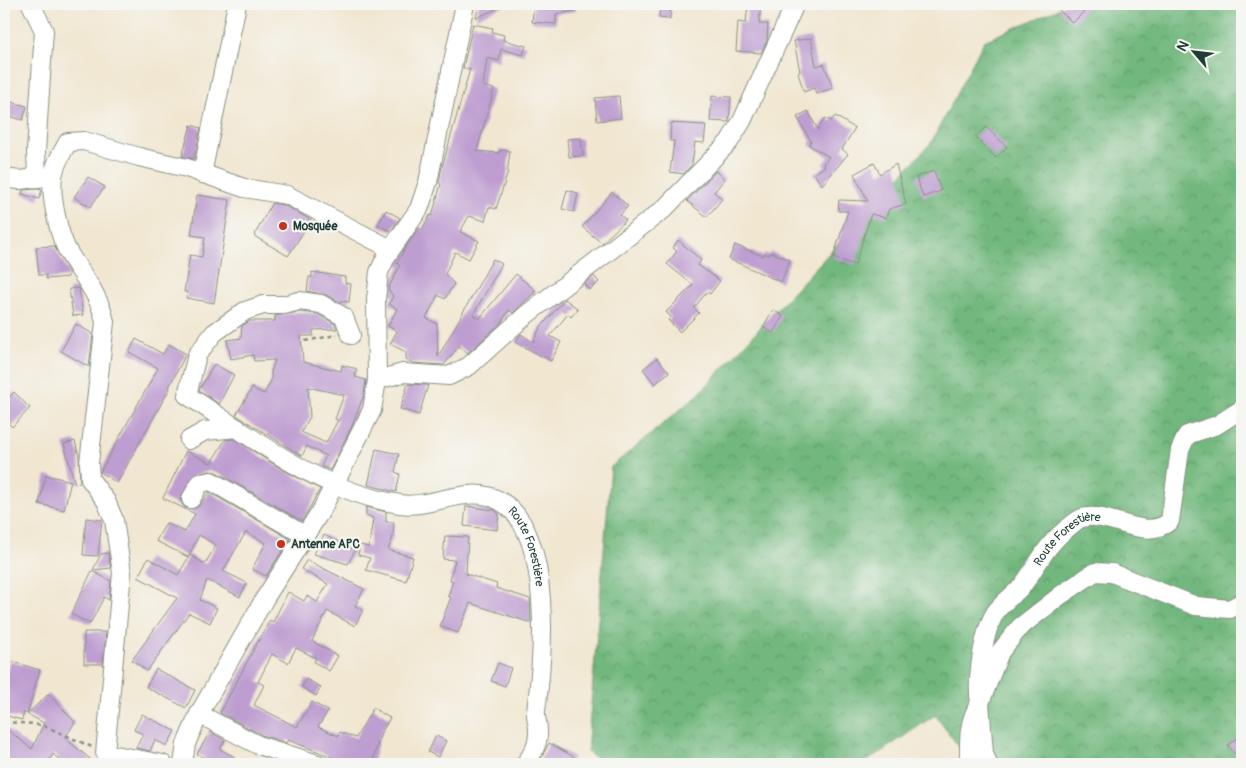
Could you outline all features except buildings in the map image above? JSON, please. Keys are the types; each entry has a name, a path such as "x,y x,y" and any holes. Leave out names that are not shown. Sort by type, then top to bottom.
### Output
{"street":[{"path":"31,4 44,31 36,151 69,253 102,306 105,322 89,463 90,479 106,501 114,520 122,573 105,752 163,764"},
{"path":"202,174 237,4"},
{"path":"183,764 186,744 199,714 335,484 372,410 377,380 376,299 379,272 391,249 419,209 428,182 465,4"},
{"path":"377,380 403,373 449,376 469,366 526,315 664,208 729,142 757,88 795,4"},
{"path":"45,178 68,142 84,141 202,174 244,188 294,198 391,249"},
{"path":"4,178 20,180 45,178"},
{"name":"Route Forestière","path":"351,335 344,317 335,310 321,304 299,301 284,305 263,305 245,311 214,333 197,355 187,395 269,448 354,493 401,504 421,505 458,495 490,496 501,501 517,518 533,551 538,570 542,618 540,675 536,714 538,731 531,757 525,764"},
{"name":"Route Forestière","path":"969,764 968,736 972,715 980,703 978,691 986,639 995,612 1022,586 1049,544 1081,518 1094,518 1150,529 1163,527 1170,521 1180,450 1187,435 1217,425 1242,409"},
{"path":"189,440 205,431 217,428 236,428"},
{"path":"191,499 200,483 212,481 304,535"},
{"path":"988,764 984,754 980,703 1000,652 1020,627 1060,595 1094,572 1112,573 1196,606 1230,609 1242,602"},
{"path":"199,714 258,745 318,764"}],"path":[{"path":"4,722 47,727 105,752"}],"green space":[{"path":"1070,4 1242,4 1242,764 972,764 935,715 863,764 607,764 587,752 611,467 699,394 931,143 984,41"}],"place":[{"name":"Mosquée","path":"283,226"},
{"name":"Antenne APC","path":"281,544"}]}
